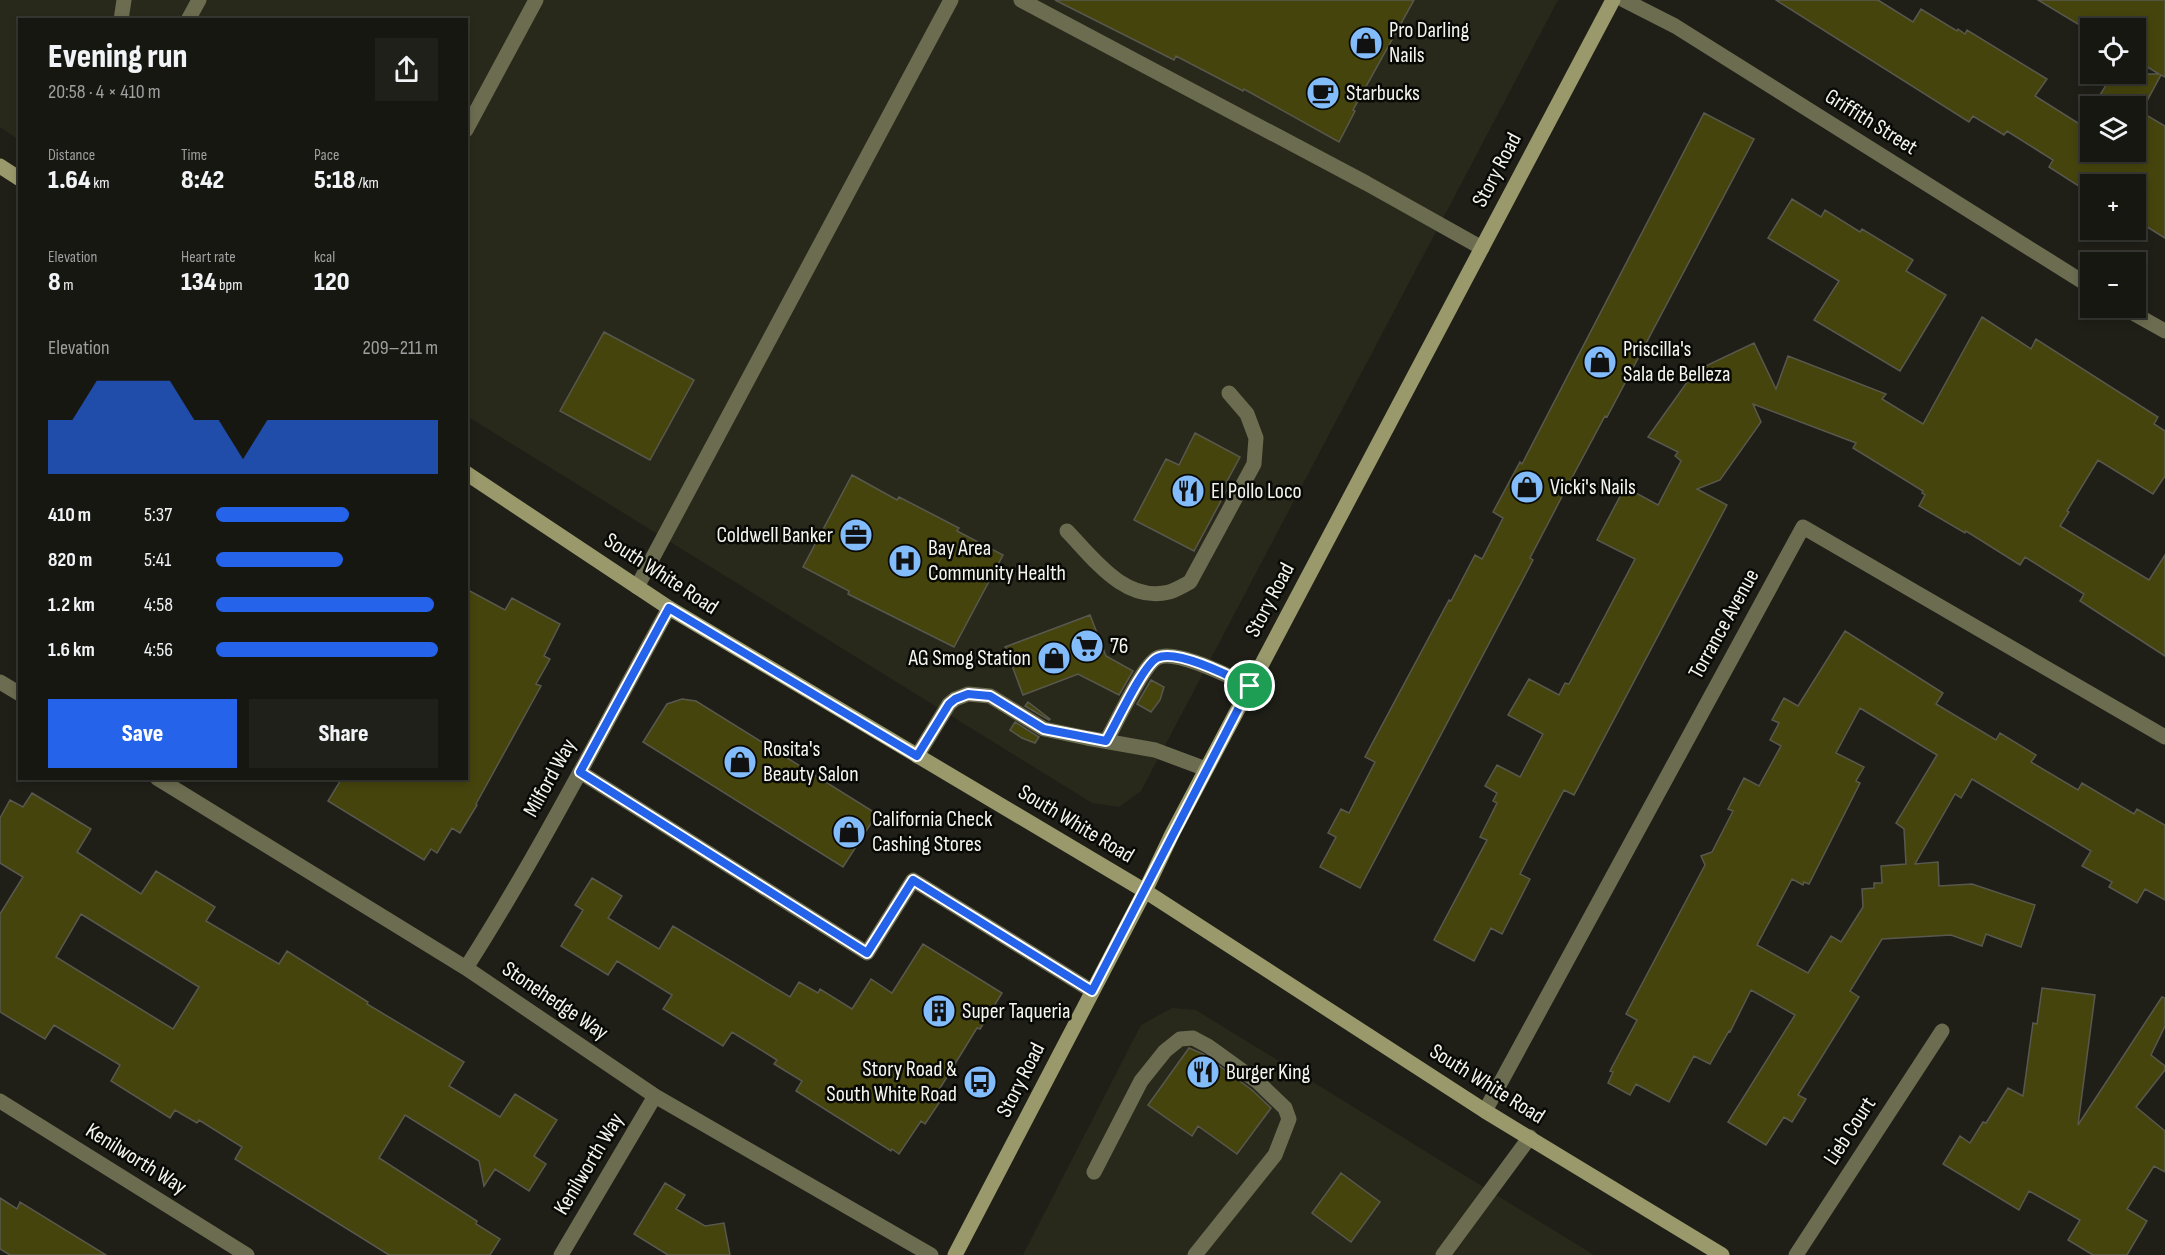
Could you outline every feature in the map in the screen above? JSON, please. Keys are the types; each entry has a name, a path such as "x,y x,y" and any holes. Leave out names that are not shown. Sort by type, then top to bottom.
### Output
{"main road":[{"name":"Story Road","path":"955,1255 1206,769 1612,0"},
{"path":"0,166 18,177"},
{"name":"South White Road","path":"468,474 669,608 1145,891 1485,1111 1722,1255"}],"street":[{"path":"121,18 124,0"},
{"path":"189,18 199,0"},
{"path":"468,126 536,0"},
{"path":"637,587 951,0"},
{"path":"1021,0 1366,183 1482,248"},
{"name":"Griffith Street","path":"1624,0 1675,26 2080,279"},
{"path":"2142,318 2165,331"},
{"path":"1067,531 1123,585 1148,594 1170,592 1190,582 1254,464 1256,438 1247,414 1229,393"},
{"name":"Torrance Avenue","path":"1485,1111 1803,527 2165,737"},
{"name":"Milford Way","path":"466,968 580,772 669,608"},
{"path":"1106,741 1142,675 1156,658 1165,656 1200,663 1250,686"},
{"path":"0,682 18,693"},
{"path":"917,756 949,704 968,694 990,696 1044,729 1155,750 1206,769"},
{"path":"580,772 867,953 913,880 1092,991"},
{"name":"Stonehedge Way","path":"160,780 466,968 656,1096 931,1255"},
{"name":"Lieb Court","path":"1796,1255 1942,1031"},
{"path":"1094,1172 1141,1081 1165,1051 1180,1039 1193,1038 1208,1046 1258,1082 1285,1108 1289,1119 1275,1155 1195,1255"},
{"name":"Kenilworth Way","path":"561,1255 656,1096"},
{"name":"Kenilworth Way","path":"0,1101 247,1255"},
{"path":"1443,1255 1530,1137"}],"shaded area":[{"path":"0,0 1558,0 1141,791 1119,807 1092,803 468,417 468,18 18,18 18,139 0,127"},
{"path":"1172,1008 1196,1010 1594,1255 1023,1255 1141,1025"}],"building":[{"path":"1055,0 1414,0 1353,110 1355,111 1339,142 1244,89 1243,91 1176,56 1174,60"},
{"path":"1776,0 1878,0 1913,22 1921,9 1957,31 1958,29 1965,34 1967,30 2047,79 2035,96 2080,124 2080,162 2146,162 2146,115 2165,126 2165,238 2146,226 2146,174 2080,174 2080,187 2049,167 2053,160 2007,131 2004,135 1973,116 1969,122"},
{"path":"2038,0 2165,0 2165,77 2161,75 2146,103 2146,96 2099,96 2107,84 2146,84 2146,74 2159,74 2146,66 2146,18 2080,18 2080,25"},
{"path":"1704,113 1754,139 1607,417 1605,416 1567,487 1530,558 1533,560 1360,888 1320,867 1336,837 1328,833 1341,809 1349,813 1375,762 1365,757 1449,600 1451,601 1475,555 1482,559 1503,518 1493,512 1520,462 1522,464"},
{"path":"1792,199 1821,217 1825,210 1860,232 1862,229 1913,260 1906,271 1946,295 1900,371 1814,320 1839,281 1768,238"},
{"path":"1982,317 2031,349 2036,339 2158,417 2154,424 2165,431 2165,476 2153,494 2098,460 2060,526 2149,580 2165,555 2165,656 2080,601 2084,594 2025,557 2020,565 1966,531 1965,533 1919,506 1925,495 1923,491 1853,448 1856,443 1753,404 1761,422 1720,480 1697,489 1727,505 1574,795 1564,790 1537,841 1520,874 1530,879 1502,934 1491,928 1474,961 1434,940 1487,840 1480,837 1497,803 1493,801 1497,793 1485,786 1497,765 1520,777 1543,734 1508,715 1529,679 1559,695 1565,683 1569,684 1635,559 1597,540 1625,487 1658,505 1681,461 1675,456 1678,452 1648,437 1695,371 1754,343 1776,389 1788,356 1886,394 1882,399 1923,424"},
{"path":"604,332 694,380 650,460 560,411"},
{"name":"El Pollo Loco","path":"1195,433 1240,457 1226,483 1229,486 1194,551 1134,520 1166,459 1179,465"},
{"path":"852,475 897,500 899,497 959,528 957,531 1003,555 954,647 848,594 849,591 803,567"},
{"path":"468,590 505,610 512,598 560,624 544,656 550,659 536,684 541,686 460,833 452,828 437,853 431,849 424,860 328,801 341,780 468,780"},
{"path":"1090,615 1106,656 1133,671 1119,695 1078,674 1023,695 1005,647"},
{"path":"1845,631 1943,693 1936,704 1996,740 2000,733 2036,755 2031,762 2078,790 2082,783 2134,814 2137,809 2165,825 2165,900 2145,889 2137,903 2109,887 2112,882 2082,866 2091,851 1972,779 1961,798 1955,794 1915,864 1938,862 1939,886 1972,884 2035,905 2021,947 1986,934 1982,946 1951,935 1882,939 1850,991 1859,997 1798,1095 1806,1099 1792,1122 1784,1117 1766,1145 1728,1122 1795,1015 1751,990 1730,1032 1710,1064 1694,1056 1669,1102 1636,1084 1630,1095 1608,1083 1613,1072 1610,1071 1637,1020 1626,1014 1705,865 1701,856 1712,852 1733,811 1728,809 1744,778 1759,786 1781,746 1770,740 1779,723 1772,720 1784,698 1798,706","holes":["1860,708 1937,755 1896,823 1904,829 1906,864 1881,866 1882,883 1874,883 1874,888 1862,889 1863,907 1841,942 1831,936 1808,973 1757,945 1792,879 1803,885 1804,882 1809,884 1860,783 1856,781 1864,767 1836,753"]},
{"path":"1151,680 1164,687 1160,700 1151,712 1137,704"},
{"path":"682,699 696,701 877,814 843,867 643,742 667,704"},
{"path":"1028,702 1050,719 1025,706"},
{"path":"1015,722 1039,737 1035,743 1010,730"},
{"path":"32,793 91,829 77,852 141,894 156,871 215,907 206,921 279,964 287,951 368,1002 367,1004 464,1062 449,1086 500,1117 515,1094 557,1120 534,1156 546,1164 529,1191 495,1169 484,1186 479,1161 405,1115 379,1158 477,1221 476,1224 500,1239 490,1255 389,1255 235,1159 242,1147 199,1120 197,1123 175,1110 170,1118 111,1081 120,1065 54,1025 45,1039 0,1012 0,914 23,877 0,863 0,818 10,800 23,807","holes":["81,914 199,987 173,1029 56,957"]},
{"path":"592,878 622,896 608,918 659,949 673,926 790,997 799,982 818,993 820,989 852,1009 871,979 892,993 923,944 1002,993 980,1029 977,1028 937,1093 943,1097 925,1124 921,1121 899,1154 796,1091 802,1081 774,1064 777,1060 732,1032 723,1046 663,1009 672,995 617,961 608,975 561,946 583,910 575,905"},
{"path":"2042,988 2095,995 2078,1125 2162,997 2165,998 2165,1026 2151,1055 2165,1066 2165,1070 2136,1107 2165,1131 2165,1172 2154,1166 2127,1209 2147,1221 2127,1255 2093,1255 2068,1240 2080,1220 2029,1191 2019,1210 1943,1164 1960,1136 1970,1143 2008,1088 2023,1096 2033,1023 2037,1024"},
{"name":"Burger King","path":"1189,1048 1203,1054 1252,1090 1271,1108 1237,1154 1198,1126 1192,1136 1148,1105"},
{"path":"1341,1173 1380,1202 1351,1242 1312,1213"},
{"path":"665,1183 685,1195 676,1209 705,1226 724,1223 730,1255 668,1255 634,1234"},
{"path":"0,1198 17,1209 20,1202 106,1255 10,1255 0,1249"}],"place":[{"name":"Pro Darling Nails","path":"1366,43"},
{"name":"Starbucks","path":"1323,93"},
{"name":"Priscilla's Sala de Belleza","path":"1600,362"},
{"name":"Vicki's Nails","path":"1527,487"},
{"name":"El Pollo Loco","path":"1188,491"},
{"name":"Coldwell Banker","path":"856,535"},
{"name":"Bay Area Community Health","path":"905,561"},
{"name":"76","path":"1087,646"},
{"name":"AG Smog Station","path":"1054,658"},
{"name":"Rosita's Beauty Salon","path":"740,762"},
{"name":"California Check Cashing Stores","path":"849,832"},
{"name":"Super Taqueria","path":"939,1011"},
{"name":"Burger King","path":"1203,1072"},
{"name":"Story Road & South White Road","path":"980,1082"}],"route":[{"path":"669,608 917,756 949,704 968,694 990,696 1044,729 1106,741 1142,675 1156,658 1165,656 1200,663 1250,686 1092,991 913,880 867,953 580,772 669,608"}]}
